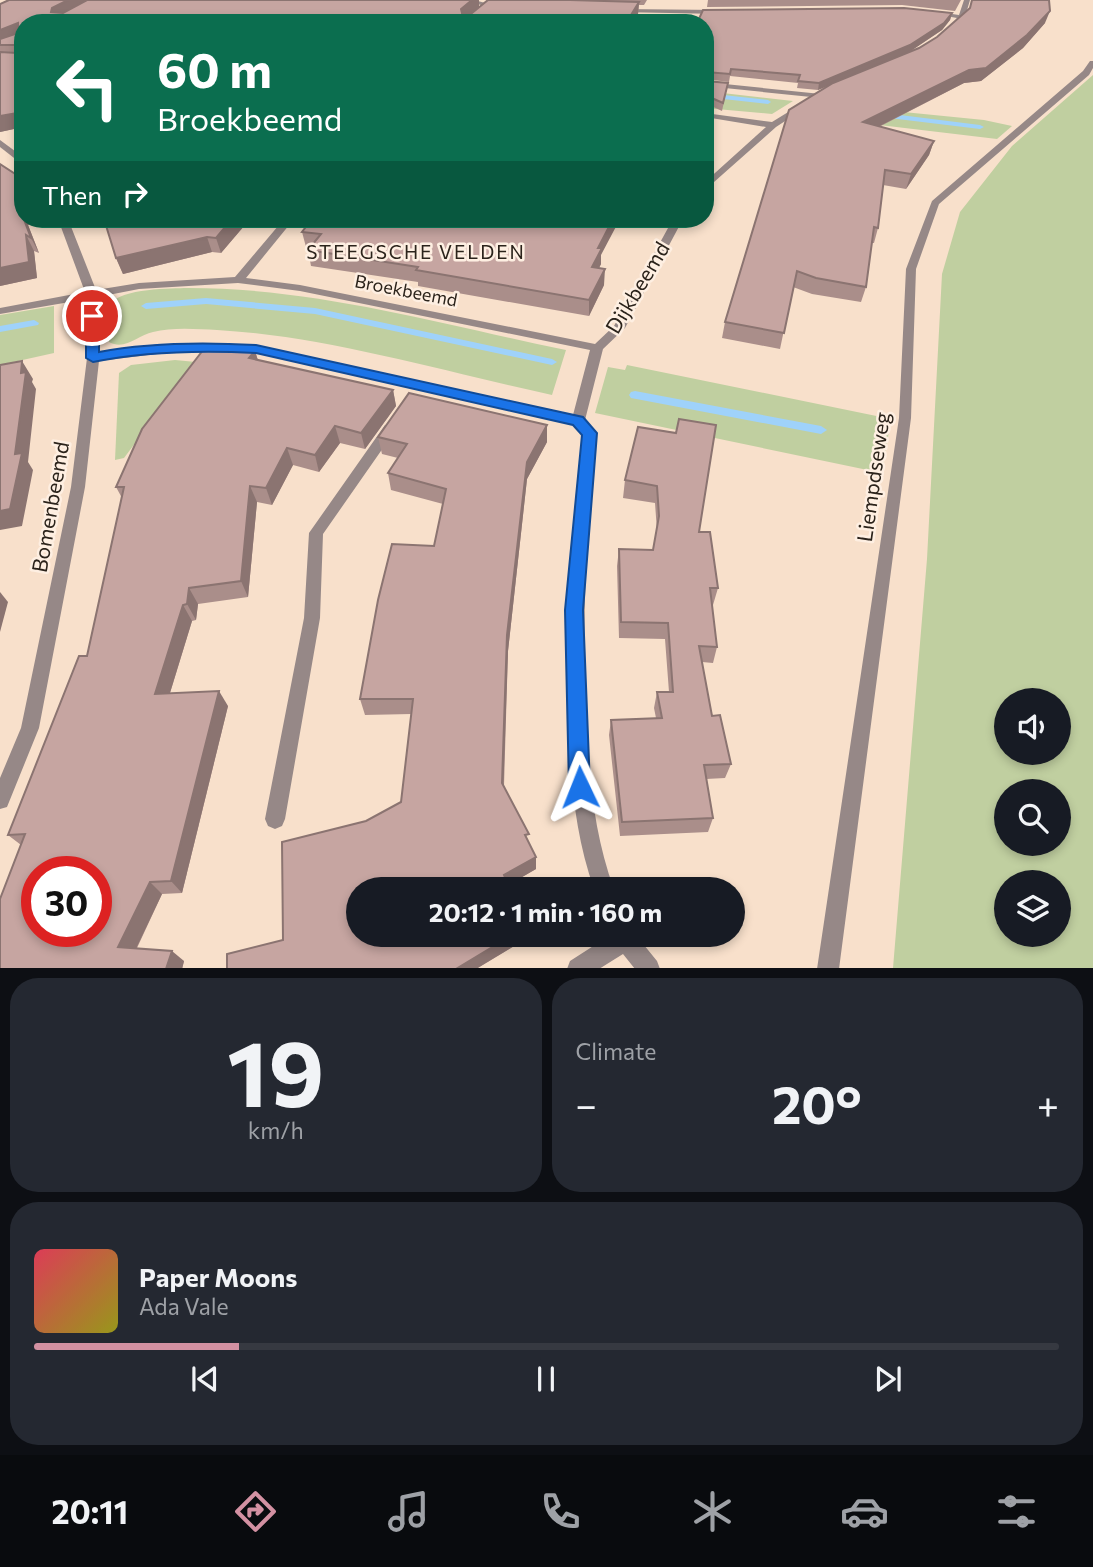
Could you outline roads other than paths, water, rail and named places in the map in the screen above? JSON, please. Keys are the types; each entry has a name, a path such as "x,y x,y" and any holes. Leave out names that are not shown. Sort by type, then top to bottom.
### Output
{"street":[{"path":"464,0 503,5"},
{"path":"946,34 962,17 967,0"},
{"path":"478,14 490,5"},
{"path":"606,10 727,12"},
{"path":"926,13 962,17"},
{"name":"Liempdseweg","path":"828,968 905,418 911,269 935,203 1086,73 1093,63"},
{"path":"714,85 821,96"},
{"path":"714,179 774,125 831,90"},
{"path":"714,116 774,125"},
{"path":"0,143 14,155"},
{"name":"Bomenbeemd","path":"0,800 30,728 78,487 93,358 92,295 66,228"},
{"path":"238,280 281,228"},
{"name":"Dijkbeemd","path":"578,421 597,348 619,328 673,228"},
{"name":"Broekbeemd","path":"0,311 139,286 238,280 300,288 597,348"},
{"path":"93,358 145,349 206,346 256,349 417,390 578,421 590,433 574,610 580,787 592,859 599,877"},
{"path":"275,820 312,618 316,533 397,418"},
{"path":"578,968 610,947"},
{"path":"631,947 649,968"}],"waterway":[{"path":"714,96 768,102"},
{"path":"884,115 980,127"},
{"path":"146,306 206,301 315,311 552,362"},
{"path":"0,329 34,323"},
{"path":"635,395 821,430"}],"district":[{"name":"STEEGSCHE VELDEN","path":"416,252"}]}
